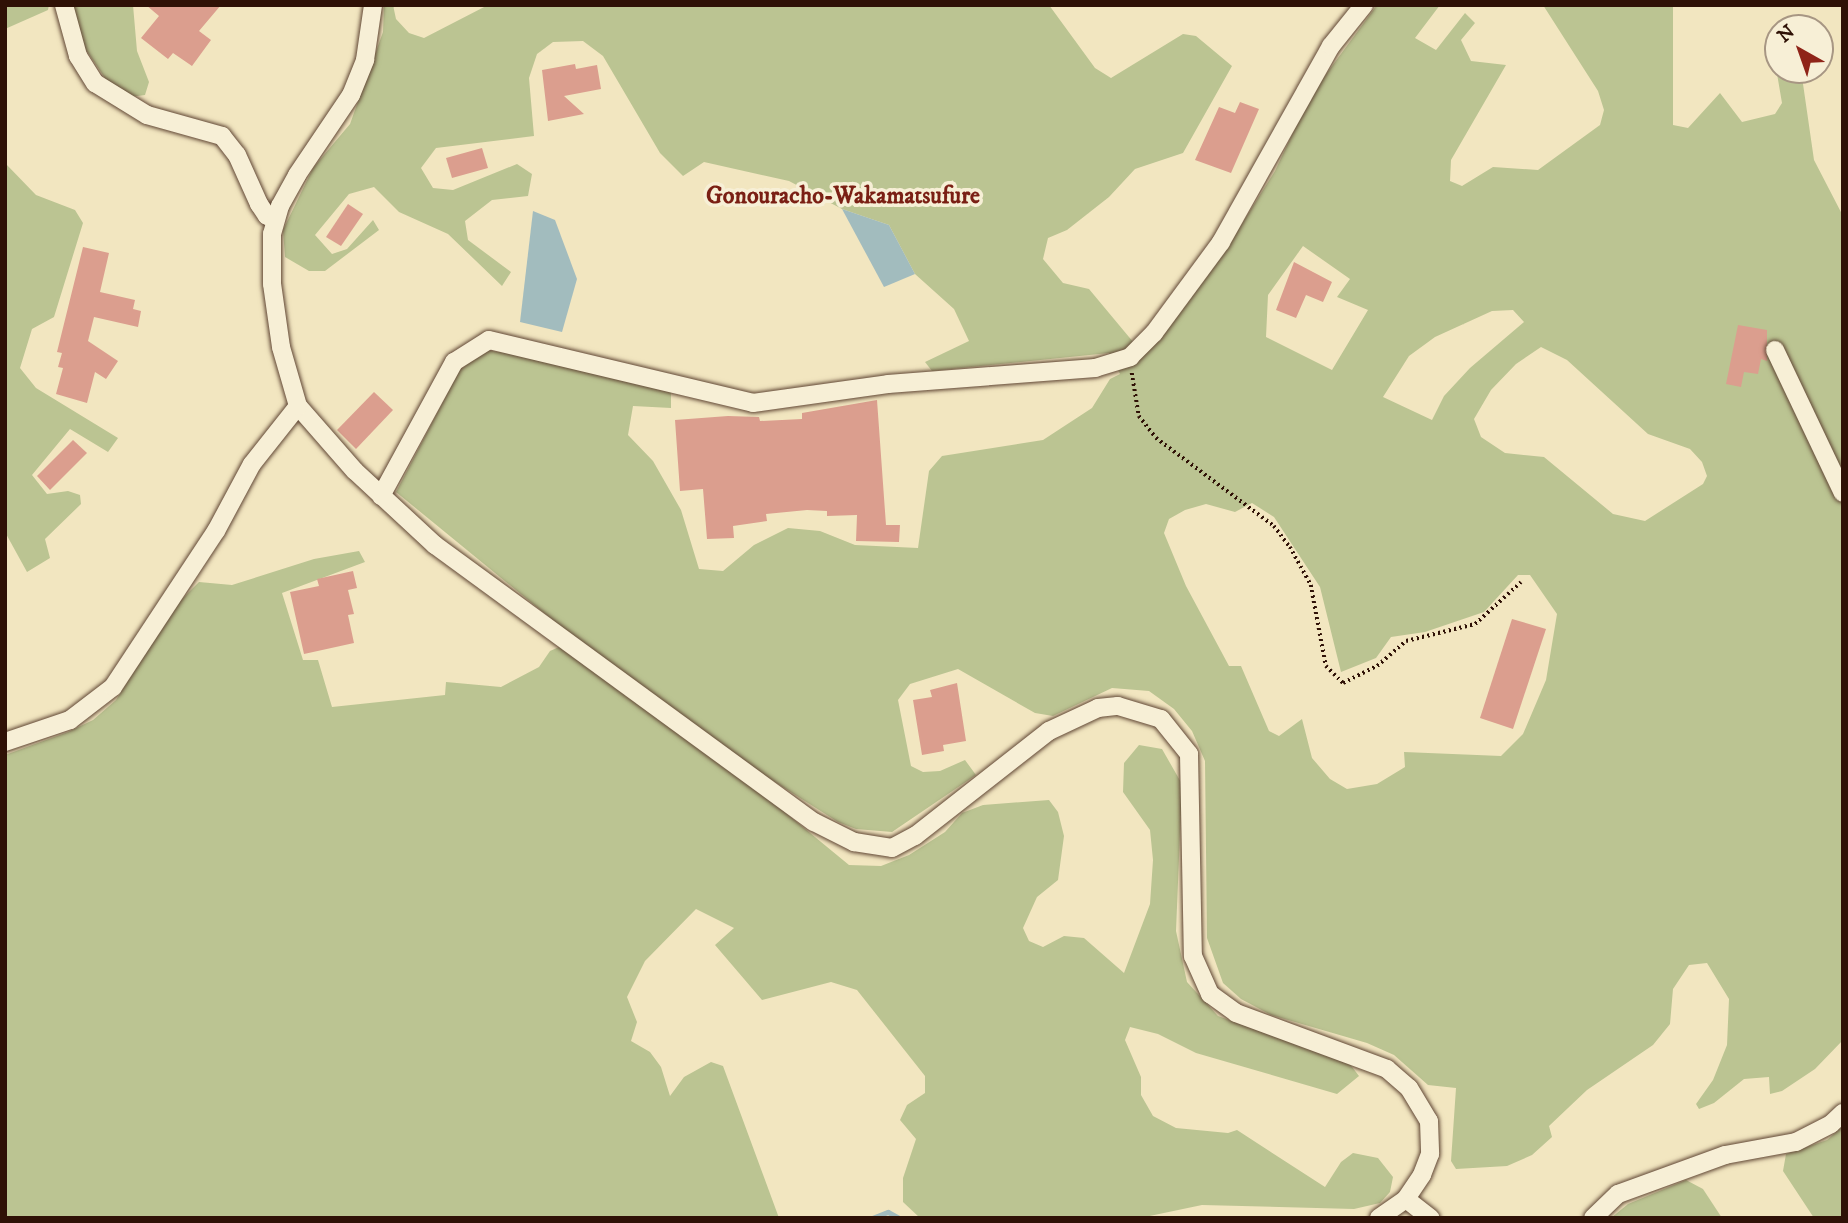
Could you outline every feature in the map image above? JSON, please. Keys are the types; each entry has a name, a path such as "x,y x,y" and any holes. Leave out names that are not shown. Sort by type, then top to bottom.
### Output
{"street":[{"path":"64,5 78,56 95,83 147,114 222,136 237,155 258,204 267,216 275,218"},
{"path":"373,5 365,60 351,95 297,175 275,218 271,284 281,347 298,406 381,496 435,545 814,822 854,842 892,848 915,836 1049,732 1098,708 1118,706 1161,719 1189,754 1193,779 1189,904 1193,956 1200,978 1210,994 1236,1013 1367,1059 1409,1088 1429,1121 1431,1138 1422,1175 1406,1199 1379,1218"},
{"path":"381,496 454,362 488,340 753,403 888,384 1094,368 1130,357 1154,333 1221,242 1331,46 1364,5"},
{"path":"1775,350 1843,493"},
{"path":"5,742 70,720 113,687 216,531 253,464 298,406"},
{"path":"1593,1218 1618,1194 1726,1155 1796,1142 1831,1125 1843,1113"},
{"path":"1406,1199 1430,1218"}],"path":[{"path":"1130,357 1139,416 1156,438 1274,526 1297,557 1311,585 1326,666 1343,683 1377,666 1406,641 1475,625 1521,582"}],"green space":[{"path":"49,5 48,10 5,29 5,6"},
{"path":"72,5 133,5 137,51 149,82 145,95 130,97 109,84 82,44"},
{"path":"384,5 393,5 396,19 409,33 424,38 488,5 1049,5 1095,68 1111,78 1183,34 1196,36 1232,66 1183,153 1135,169 1109,197 1067,230 1048,238 1043,259 1063,283 1089,289 1144,355 1231,241 1275,171 1310,96 1377,5 1440,5 1415,38 1436,50 1465,13 1475,23 1461,40 1471,61 1506,65 1451,160 1450,181 1462,186 1493,167 1538,170 1600,125 1604,110 1598,91 1543,5 1673,5 1673,125 1688,128 1720,93 1742,122 1775,114 1782,103 1779,84 1803,84 1814,160 1843,216 1843,1040 1815,1069 1782,1091 1770,1094 1769,1077 1744,1079 1714,1103 1699,1109 1696,1104 1713,1080 1727,1045 1729,999 1707,963 1689,965 1673,989 1670,1024 1653,1045 1587,1090 1549,1126 1552,1137 1532,1155 1507,1166 1456,1169 1451,1161 1456,1088 1428,1085 1394,1055 1367,1043 1271,1015 1241,999 1223,983 1207,938 1205,761 1192,731 1174,709 1149,691 1112,688 1053,716 1035,713 958,669 910,684 898,700 911,766 923,772 940,771 965,760 976,775 892,832 856,829 838,822 767,777 571,635 396,492 459,371 485,350 542,358 671,391 671,408 633,406 628,435 653,461 681,510 699,569 723,571 754,545 788,528 820,531 855,545 918,548 929,471 942,456 1043,440 1092,408 1110,379 1120,374 1109,353 932,371 925,362 969,341 954,309 915,274 889,225 842,209 789,181 704,162 683,176 660,153 603,56 583,41 553,42 537,54 529,78 534,136 436,148 421,168 433,188 453,190 517,164 532,174 528,196 492,200 465,221 468,240 511,272 502,286 448,234 399,212 374,187 349,194 315,235 332,254 347,249 373,220 379,230 325,271 309,271 285,257 283,230 313,168 350,124 383,32","holes":["1303,246 1350,279 1337,297 1368,310 1332,370 1266,337 1268,295","1513,310 1524,322 1470,368 1444,396 1432,420 1383,397 1409,356 1435,337 1492,311","1541,347 1567,360 1648,434 1690,449 1702,462 1707,476 1703,484 1645,521 1613,514 1544,457 1505,453 1481,437 1474,419 1491,390 1516,364","1252,503 1274,517 1320,587 1341,672 1376,658 1391,637 1425,632 1484,612 1518,575 1530,575 1557,614 1546,680 1523,734 1501,756 1404,752 1405,767 1377,784 1347,789 1330,779 1312,758 1302,719 1279,736 1269,731 1241,666 1229,666 1186,586 1164,533 1169,519 1185,510 1206,504 1235,512"]},
{"path":"5,163 36,195 75,210 83,223 54,317 32,329 20,368 36,388 118,438 108,452 70,429 32,475 47,494 68,491 80,495 81,504 45,539 50,558 27,572 5,532"},
{"path":"359,551 365,562 282,593 303,660 318,660 332,707 445,695 446,682 501,687 539,667 550,651 559,647 770,800 849,865 881,866 909,855 945,832 962,813 983,805 1049,800 1058,812 1064,836 1058,880 1037,897 1023,928 1029,941 1043,947 1064,936 1084,938 1124,973 1150,904 1153,860 1150,830 1123,792 1124,763 1139,745 1162,749 1182,784 1176,931 1187,982 1218,1016 1349,1063 1359,1076 1337,1094 1196,1053 1158,1034 1130,1027 1125,1040 1141,1077 1141,1095 1153,1116 1176,1128 1228,1133 1237,1130 1325,1187 1341,1162 1353,1153 1378,1158 1393,1177 1390,1192 1380,1203 1354,1209 1202,1205 1140,1218 920,1218 903,1202 903,1178 916,1139 900,1120 907,1105 925,1093 925,1076 857,990 831,982 762,1000 715,945 734,928 696,909 645,961 627,997 637,1022 631,1041 650,1052 661,1067 670,1096 684,1077 711,1062 723,1066 779,1218 5,1218 5,755 93,720 116,700 176,605 199,582 232,585 314,559"},
{"path":"1843,1126 1843,1218 1814,1218 1783,1171 1786,1154 1827,1140"},
{"path":"1686,1180 1703,1189 1722,1218 1611,1218 1628,1204"}],"water":[{"path":"842,209 889,225 915,274 884,287"},
{"path":"533,211 555,220 577,279 562,332 520,322"}],"building":[{"path":"146,5 221,5 199,31 211,40 192,66 173,53 168,59 141,38 159,16"},
{"path":"575,64 576,69 597,65 601,89 564,96 584,114 548,121 542,70"},
{"path":"1240,102 1259,109 1231,173 1195,160 1219,107 1235,113"},
{"path":"482,148 488,168 452,178 446,158"},
{"path":"348,204 363,214 341,246 326,237"},
{"path":"83,247 109,253 100,292 135,300 133,309 141,311 138,327 94,317 88,341 118,361 106,379 95,372 87,403 56,394 63,368 58,367 62,353 57,352"},
{"path":"1294,262 1332,282 1323,302 1306,295 1296,318 1276,310"},
{"path":"1738,325 1767,330 1767,361 1761,359 1758,374 1744,372 1741,387 1726,384"},
{"path":"374,392 393,410 356,449 337,430"},
{"path":"877,400 886,525 900,525 899,542 856,541 857,515 827,516 827,511 807,510 766,514 767,521 733,526 734,538 707,539 703,489 680,491 675,420 728,416 759,417 760,421 802,419 802,413"},
{"path":"73,440 87,453 50,490 37,476"},
{"path":"353,571 357,588 348,590 354,614 348,615 354,643 304,654 290,592 319,586 317,579"},
{"path":"1512,619 1546,629 1513,729 1480,718"},
{"path":"957,683 966,741 943,745 944,751 922,755 913,700 932,697 930,690"}],"waterway":[{"path":"872,1218 888,1212 899,1218"}],"district":[{"name":"Gonouracho-Wakamatsufure","path":"843,197"}]}
